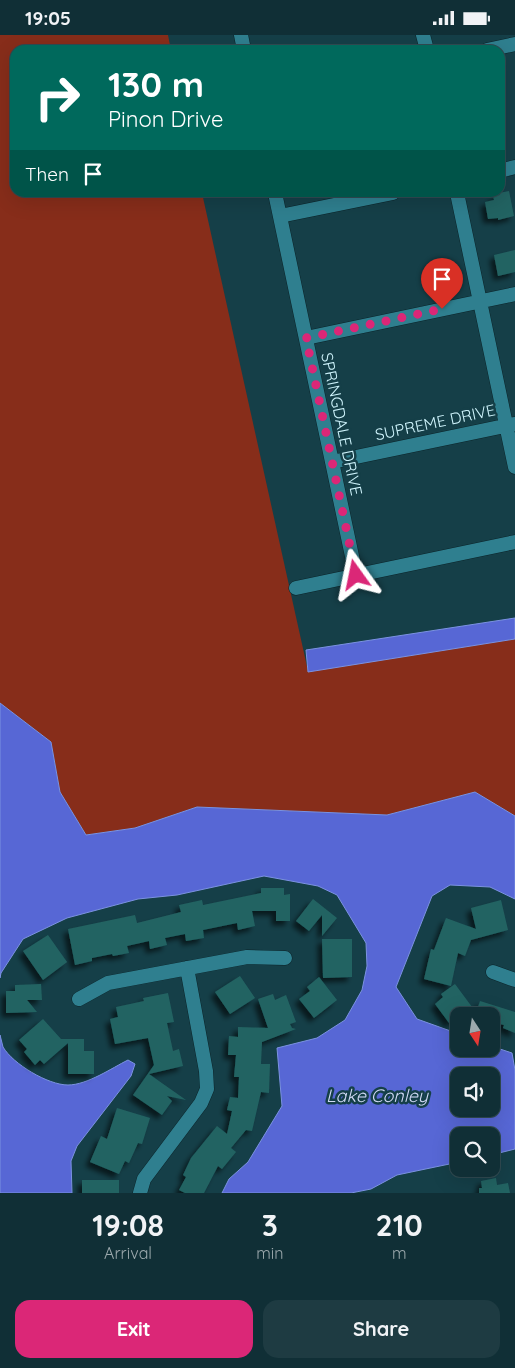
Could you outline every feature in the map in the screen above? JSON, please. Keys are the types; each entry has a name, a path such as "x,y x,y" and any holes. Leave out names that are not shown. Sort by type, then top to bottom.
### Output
{"street":[{"name":"SPRINGDALE DRIVE","path":"276,197 356,575"},
{"path":"280,216 373,197"},
{"path":"458,197 480,301 510,425 515,467"},
{"path":"306,338 515,294"},
{"name":"SUPREME DRIVE","path":"332,462 510,425"},
{"path":"296,587 515,542"},
{"path":"79,999 108,983 247,957 285,958"},
{"path":"140,1193 144,1179 201,1103 207,1089 206,1071 187,968"},
{"path":"493,972 515,980"}],"shaded area":[{"path":"0,35 168,35 170,45 10,45 10,197 203,197 308,671 515,639 515,816 475,792 387,815 197,807 135,828 86,835 60,792 51,742 0,703"}],"water":[{"path":"515,618 515,639 308,672 306,650"},
{"name":"Lake Conley","path":"0,703 51,742 60,792 86,835 135,828 197,807 387,815 475,792 515,816 515,899 490,887 450,885 432,896 396,987 417,1019 450,1031 450,1057 500,1057 500,1049 512,1053 515,1070 515,1149 500,1153 500,1127 450,1127 450,1164 397,1175 371,1189 351,1193 222,1193 229,1179 248,1162 282,1106 277,1048 317,1038 345,1020 362,990 367,966 366,943 337,895 318,886 264,876 177,895 138,899 67,918 23,939 1,973 0,978"},
{"path":"0,1035 3,1047 15,1060 41,1077 60,1084 68,1085 83,1082 128,1060 135,1064 131,1076 77,1146 71,1161 72,1193 0,1193"}],"building":[{"path":"509,191 514,216 498,220 498,218 488,219 485,202 494,200 493,197 505,197 505,192"},
{"path":"515,250 515,272 498,276 494,255"},
{"path":"261,888 284,888 284,895 290,894 290,921 276,921 276,911 252,911 255,926 238,930 237,923 203,930 204,938 186,941 185,934 165,938 167,945 150,949 149,941 127,946 129,953 92,958 92,961 75,965 68,929 135,915 137,923 181,912 179,905 202,900 203,905 261,893"},
{"path":"313,899 337,918 322,936 322,915 309,931 296,921"},
{"path":"501,900 508,930 471,940 465,956 458,953 451,986 424,979 431,949 434,950 446,918 476,929 471,908"},
{"path":"48,935 67,962 43,980 23,951"},
{"path":"322,939 352,939 352,977 323,978"},
{"path":"240,976 255,998 230,1014 215,992"},
{"path":"319,977 337,1000 314,1018 299,999 310,991 307,987"},
{"path":"41,984 42,1000 27,1000 37,1012 6,1013 6,991 15,991 15,985"},
{"path":"455,984 472,1007 450,1007 449,1023 435,1004 443,997 441,994"},
{"path":"168,993 174,1022 167,1023 173,1051 179,1049 183,1066 149,1074 186,1100 167,1096 172,1101 162,1115 133,1095 154,1065 148,1038 115,1044 110,1019 118,1017 116,1007 144,1001 143,998"},
{"path":"273,994 275,1000 286,995 296,1022 290,1024 292,1028 296,1029 262,1042 261,1064 270,1064 269,1093 261,1092 252,1131 246,1130 231,1148 236,1152 222,1169 218,1166 204,1193 185,1193 179,1190 186,1177 183,1175 191,1158 217,1126 227,1134 232,1111 227,1110 230,1097 238,1098 239,1077 234,1077 236,1055 228,1055 229,1036 238,1037 238,1027 268,1028 258,999"},
{"path":"480,1001 499,1007 478,1007"},
{"path":"500,1007 515,1012 515,1033 503,1028 504,1025 500,1024"},
{"path":"43,1019 61,1039 84,1039 84,1051 94,1051 94,1074 68,1074 68,1043 44,1064 40,1060 35,1065 24,1052 27,1049 19,1040"},
{"path":"117,1108 150,1118 142,1144 138,1143 129,1163 125,1161 119,1174 90,1162 101,1136 107,1139"},
{"path":"496,1178 497,1185 508,1183 510,1193 479,1193 479,1188 482,1188 481,1181"},
{"path":"82,1180 119,1180 119,1193 82,1193"}],"route":[{"path":"356,575 306,338 442,309"}]}
